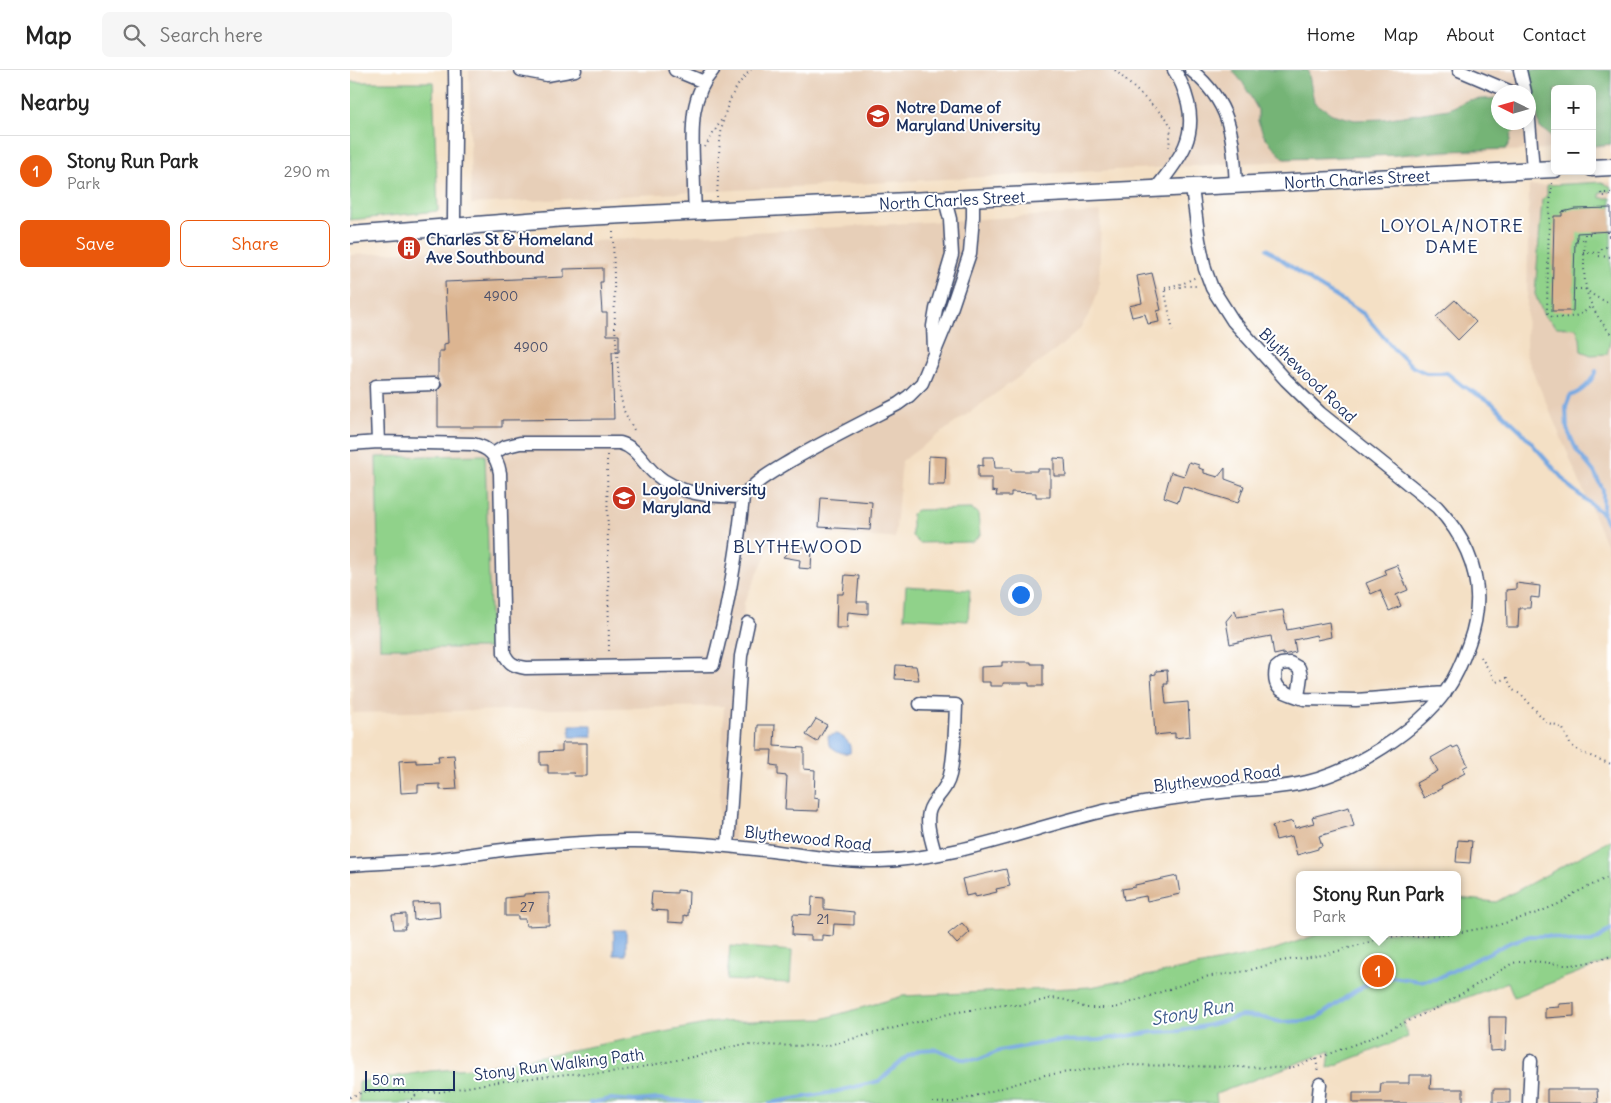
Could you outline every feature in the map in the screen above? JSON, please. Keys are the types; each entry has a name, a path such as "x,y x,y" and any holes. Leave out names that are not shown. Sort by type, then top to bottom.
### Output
{"main road":[{"path":"1596,168 1611,167"},
{"name":"North Charles Street","path":"350,235 454,226 695,212 1533,170 1553,176"}],"street":[{"path":"454,226 455,70"},
{"path":"521,70 547,75 576,70"},
{"path":"675,70 704,82"},
{"path":"695,212 694,109 704,82 713,70"},
{"path":"1155,190 1186,145 1190,129 1191,120 1187,98 1174,70"},
{"path":"1191,70 1212,93 1229,123 1234,151 1236,186"},
{"path":"1459,70 1494,85"},
{"path":"1520,70 1523,85"},
{"path":"1530,130 1533,170"},
{"name":"Blythewood Road","path":"350,865 434,859 588,842 662,841 728,846 861,861 907,859 976,845 1090,814 1158,800 1310,782 1345,768 1378,751 1420,718 1445,692 1454,678 1472,637 1477,606 1477,592 1473,567 1463,541 1448,518 1437,507 1332,423 1286,380 1233,321 1212,288 1205,269 1197,230 1192,188"},
{"path":"350,444 378,442 472,444 480,445 493,454 500,473 502,641 504,653 508,661 514,666 526,668 713,665 731,585 743,496 750,488 770,473 909,396 922,383 945,327 970,253 973,198"},
{"path":"934,352 933,326 952,255 950,219 945,200"},
{"path":"378,442 376,386 434,384"},
{"path":"493,454 504,447 520,443 620,442 628,445 640,455 653,472 663,480 682,490 705,495 743,496"},
{"path":"728,846 741,656 748,623"},
{"path":"1298,697 1304,699 1356,700 1445,692"},
{"path":"920,704 956,705 954,749 948,784 928,812 928,822 935,854"},
{"path":"1529,1103 1531,1061"},
{"path":"1318,1103 1320,1084"}],"path":[{"path":"693,157 700,156 723,117 735,88 751,70"},
{"path":"1115,70 1167,119 1171,127 1168,152"},
{"path":"717,198 719,143 723,117"},
{"path":"1553,176 1549,215 1547,312 1552,317 1571,318 1580,315 1591,306"},
{"path":"613,232 615,327 620,394 624,411 634,432"},
{"path":"1593,232 1592,234 1585,234 1583,252 1586,289 1591,306 1600,322 1611,334"},
{"path":"1607,232 1607,236 1611,236"},
{"path":"1577,239 1585,239"},
{"path":"1598,253 1599,250 1611,245"},
{"path":"1583,252 1598,253 1598,256 1611,257"},
{"path":"1173,331 1164,291 1185,285 1205,269"},
{"path":"1185,285 1212,288"},
{"path":"1575,289 1586,289 1596,297 1611,304"},
{"path":"607,442 609,667"},
{"path":"1481,657 1496,682 1507,678 1513,690 1522,695 1547,723 1557,725 1563,729 1570,744 1580,752 1611,764"},
{"name":"Stony Run Walking Path","path":"1461,932 1495,926 1536,913 1563,902 1575,893 1611,876"},
{"name":"Stony Run Walking Path","path":"350,1097 366,1092 438,1092 496,1082 568,1074 611,1073 697,1056 739,1045 825,1046 952,1013 1002,1005 1024,1005 1052,998 1066,1000 1086,1008 1115,1008 1204,977 1247,971 1282,962 1324,955 1387,937 1416,936"},
{"path":"933,1103 955,1102 1046,1075 1125,1065 1292,1068 1366,1040 1439,1007 1513,964 1526,961 1545,961 1566,965 1611,956"},
{"path":"408,1103 419,1092"}],"shaded area":[{"name":"Notre Dame of Maryland University","path":"469,70 1611,70 1611,147 1596,148 1596,85 1551,85 1551,149 1288,161 471,204"},
{"path":"1611,182 1611,556 1526,355 1529,186"},
{"name":"Loyola University Maryland","path":"1101,212 1099,288 1092,309 1079,330 1055,351 902,461 895,538 797,534 770,546 744,603 734,840 718,838 724,706 353,713 350,536 350,255"}],"green space":[{"path":"1232,70 1308,70 1314,102 1332,114 1355,120 1384,119 1449,109 1468,100 1491,98 1491,130 1515,130 1511,134 1506,149 1284,159 1264,136 1258,121 1258,110 1243,83"},
{"path":"1527,70 1611,70 1611,144 1596,146 1596,85 1551,85 1551,136 1540,128 1536,110 1536,85 1530,85"},
{"path":"350,82 433,82 438,211 350,220"},
{"path":"1602,182 1611,187 1611,191 1600,192 1600,198 1611,198 1611,338 1607,354 1591,355 1581,351 1580,338 1576,328 1557,327 1544,316 1535,294 1542,200 1547,195 1547,185"},
{"path":"485,455 491,648 380,648 376,457"},
{"path":"972,509 978,514 980,535 972,542 919,543 912,536 912,514 916,510"},
{"path":"906,586 970,590 968,621 904,617"},
{"path":"1611,840 1611,960 1514,997 1508,982 1403,1021 1408,1037 1328,1068 1330,1051 1216,1094 1217,1103 359,1103 359,1082 430,1071 484,1067 716,1022 822,1019 903,996 1091,987 1267,952 1313,936 1461,936 1461,898 1496,902"},
{"path":"730,946 792,951 790,983 727,980"}],"water":[{"path":"570,725 592,725 592,737 570,737"},
{"path":"836,734 847,741 850,746 850,753 841,753 829,745 828,736"},
{"path":"614,930 626,930 626,955 614,955"}],"building":[{"path":"1611,208 1611,231 1577,233 1577,242 1575,242 1573,311 1552,311 1554,216 1562,216 1562,212 1575,209"},
{"path":"603,268 603,282 600,282 602,313 607,313 607,335 619,335 619,352 612,352 614,419 502,420 502,427 438,427 438,391 442,384 438,377 438,359 439,351 444,351 444,344 448,343 445,282 564,277 564,269"},
{"path":"1152,273 1161,310 1157,311 1159,322 1148,324 1145,314 1132,317 1129,306 1142,303 1137,276"},
{"path":"1455,300 1476,322 1458,340 1436,317"},
{"path":"929,456 946,457 945,485 928,485"},
{"path":"983,457 994,457 995,468 1011,468 1011,471 1050,469 1050,497 1036,497 1036,493 1011,492 1011,496 996,496 997,492 992,491 992,478 978,478 978,465 983,466"},
{"path":"1054,458 1065,459 1066,476 1054,476"},
{"path":"1189,462 1199,465 1199,468 1204,470 1204,473 1218,477 1225,468 1225,479 1244,486 1238,503 1183,486 1178,502 1164,497 1171,472 1184,476"},
{"path":"821,498 872,502 870,530 819,527"},
{"path":"795,546 812,548 811,569 799,568 800,560 783,557"},
{"path":"1397,565 1408,590 1396,595 1401,606 1389,611 1380,590 1371,594 1366,583 1386,575 1384,570"},
{"path":"845,575 859,576 857,602 868,602 868,614 848,612 847,628 836,628 837,594 843,594"},
{"path":"1516,583 1540,586 1539,598 1531,597 1530,608 1519,608 1518,627 1507,627 1506,590 1516,589"},
{"path":"1235,610 1237,617 1283,610 1287,630 1329,622 1331,637 1317,640 1316,635 1294,640 1296,652 1283,655 1283,653 1274,655 1271,636 1230,644 1226,621"},
{"path":"1002,662 1043,664 1043,686 1029,686 1029,683 1003,683 1003,686 990,686 990,682 981,682 981,667 1002,666"},
{"path":"896,665 916,666 919,680 895,679"},
{"path":"1167,670 1168,684 1164,684 1166,704 1188,702 1190,736 1175,738 1175,733 1155,735 1151,675 1156,674 1156,671"},
{"path":"816,719 827,725 817,742 806,735"},
{"path":"758,725 775,725 774,746 804,748 804,769 815,770 814,798 819,799 818,811 785,810 787,776 778,775 778,766 771,765 772,750 757,750"},
{"path":"562,743 587,743 587,776 573,776 574,773 548,773 548,765 540,765 540,752 562,751"},
{"path":"1452,746 1453,748 1458,746 1468,765 1463,768 1465,773 1424,798 1416,783 1438,771 1431,758"},
{"path":"454,755 457,789 440,790 440,784 418,785 418,792 401,793 399,761 416,760 416,763 439,762 438,756"},
{"path":"1349,807 1354,826 1319,836 1322,846 1318,847 1318,849 1297,855 1292,836 1276,840 1272,826 1293,821 1295,828 1314,823 1312,817"},
{"path":"1458,840 1472,841 1470,863 1456,862"},
{"path":"1006,869 1010,886 996,889 997,892 980,896 975,897 975,894 966,896 962,879"},
{"path":"1177,876 1180,894 1147,901 1146,896 1124,900 1122,889"},
{"path":"677,890 689,891 688,916 684,915 684,923 668,922 668,911 652,910 652,892 677,893"},
{"path":"549,893 549,925 526,926 525,919 518,919 518,916 505,916 505,898 524,896 524,894"},
{"path":"812,897 824,898 824,909 854,912 854,925 834,924 833,936 822,935 822,940 811,940 811,936 792,935 793,914 811,915"},
{"path":"439,902 440,917 414,920 413,903"},
{"path":"406,914 405,929 394,929 392,915"},
{"path":"962,923 970,932 957,944 948,934"},
{"path":"1574,1003 1574,1016 1545,1018 1545,1008 1559,1007 1559,1004"},
{"path":"1489,1017 1506,1017 1505,1050 1490,1051"},
{"path":"1409,1075 1431,1075 1430,1089 1463,1089 1463,1102 1353,1103 1353,1093 1380,1093 1381,1083 1409,1083"},
{"path":"1493,1089 1510,1089 1510,1103 1493,1103"},
{"path":"1547,1089 1597,1089 1598,1103 1547,1103"}],"waterway":[{"path":"1267,249 1314,283 1364,314 1393,348 1413,367 1426,373 1447,373 1463,386 1492,403 1521,431 1570,487 1603,514"},
{"path":"1596,371 1586,386 1570,396 1566,407 1567,429 1577,451 1594,472 1603,490 1603,514 1611,534"},
{"name":"Stony Run","path":"770,1103 834,1092 879,1081 908,1056 920,1050 936,1049 961,1059 978,1060 999,1051 1026,1046 1056,1041 1100,1040 1154,1032 1180,1031 1241,1016 1259,1017 1281,1022 1317,1018 1355,991 1374,981 1392,977 1419,981 1436,979 1511,942 1530,936 1548,936 1572,942 1592,942 1611,930"},
{"name":"Stony Run","path":"590,1103 611,1099 635,1101 659,1099 699,1103"}],"place":[{"name":"Notre Dame of Maryland University","path":"878,116"},
{"name":"Charles St & Homeland Ave Southbound","path":"409,248"},
{"name":"Loyola University Maryland","path":"624,498"},
{"name":"Stony Run Park","path":"1378,971"}],"district":[{"name":"LOYOLA/NOTRE DAME","path":"1452,235"},
{"name":"BLYTHEWOOD","path":"798,546"}]}
